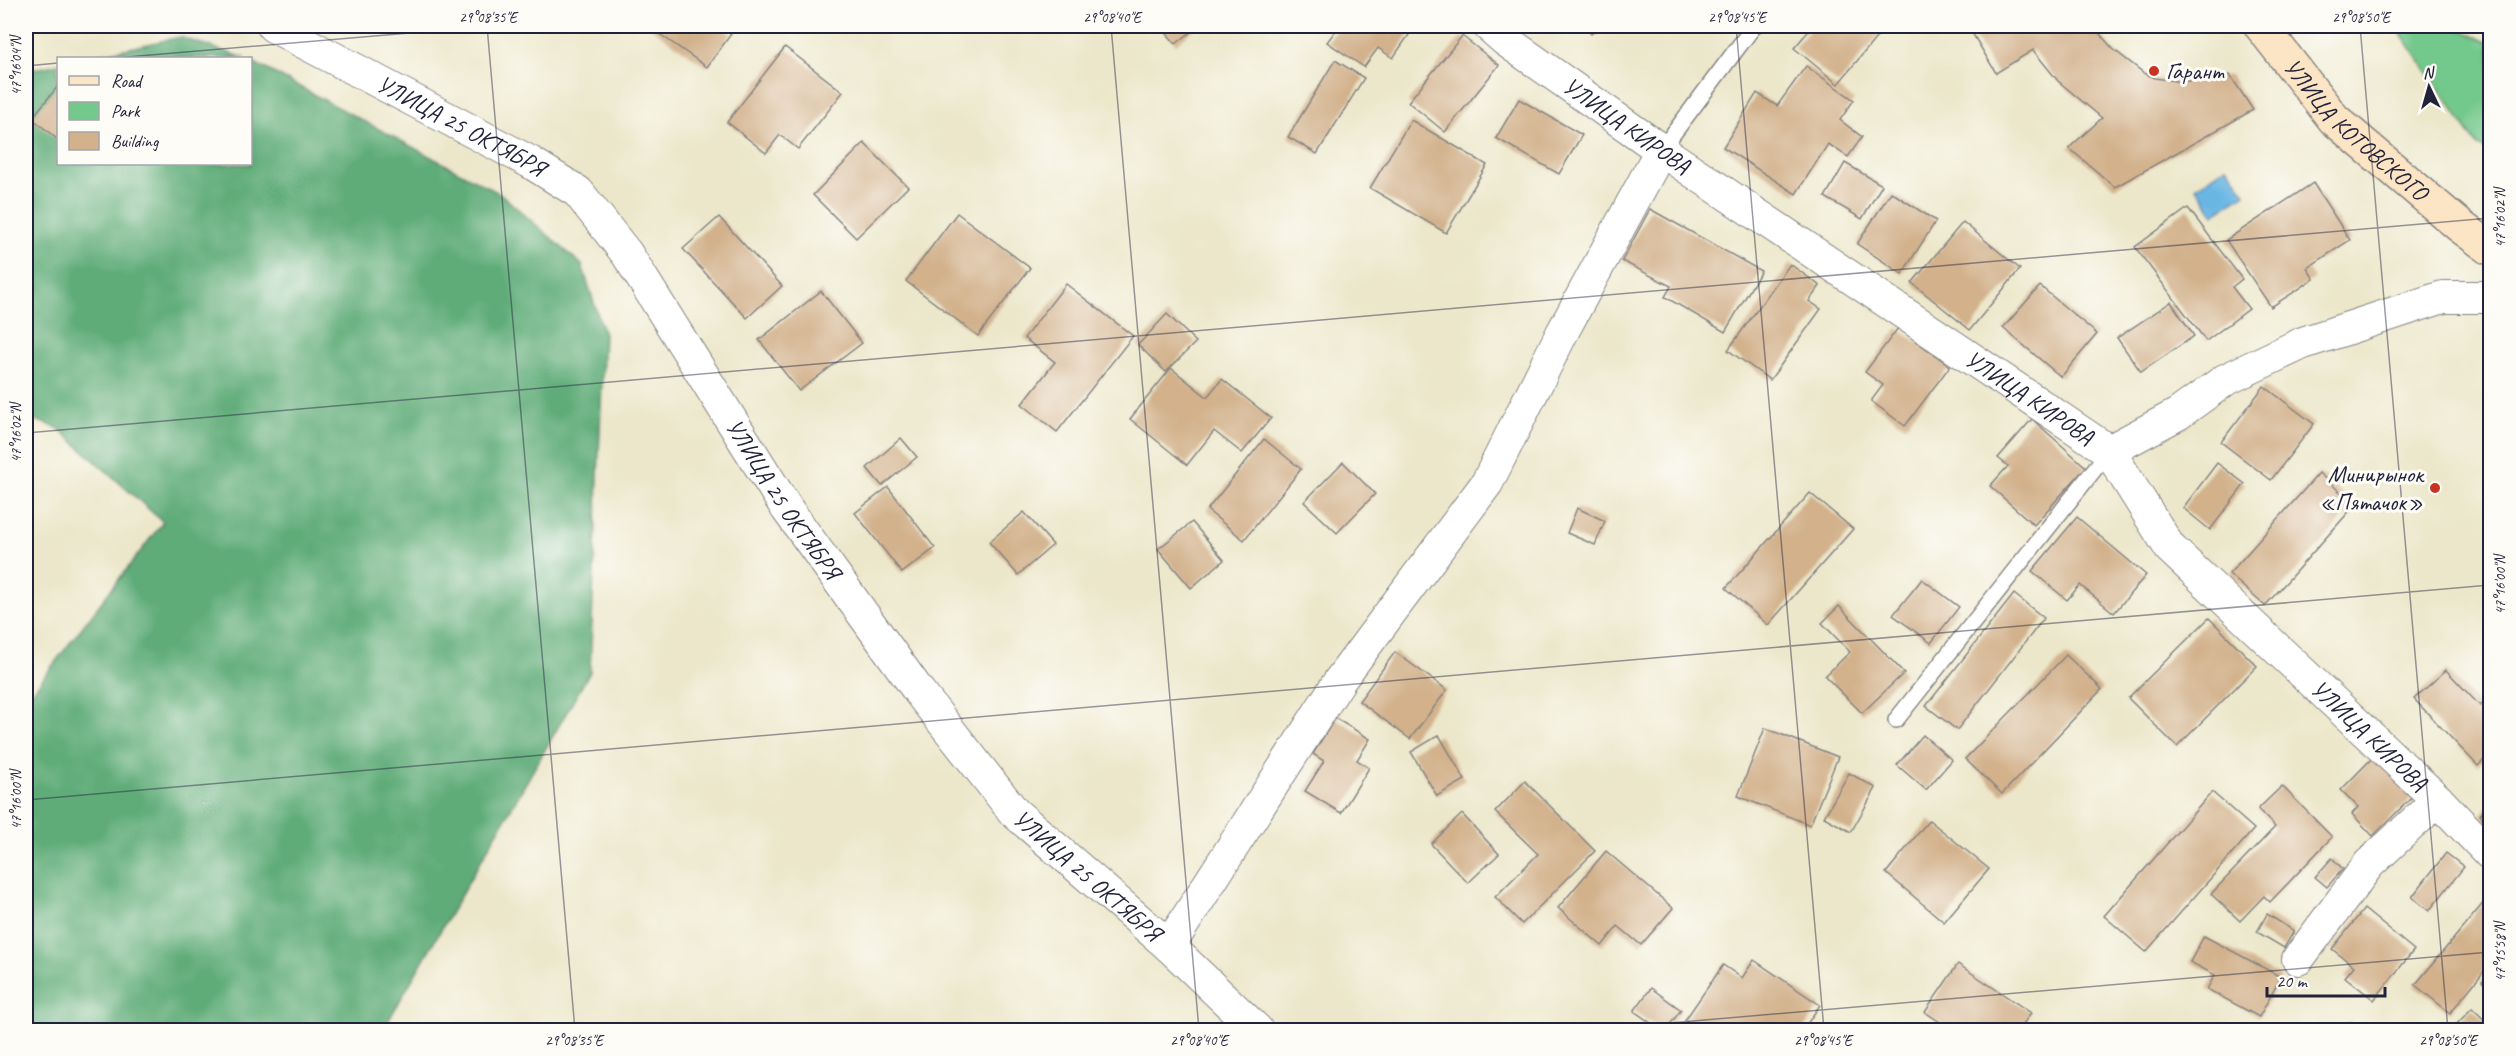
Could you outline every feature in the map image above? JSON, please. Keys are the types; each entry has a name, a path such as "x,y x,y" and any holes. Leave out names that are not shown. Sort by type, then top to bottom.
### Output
{"street":[{"name":"УЛИЦА 25 ОКТЯБРЯ","path":"273,26 530,162 578,192 627,254 787,509 920,693 1014,812 1169,946 1257,1030"},
{"name":"УЛИЦА КИРОВА","path":"1489,26 1505,40 1661,150 2109,451 2170,548 2438,800 2490,854"},
{"name":"УЛИЦА КОТОВСКОГО","path":"2260,26 2334,119 2475,227 2490,248"},
{"path":"1169,946 1340,680 1487,483 1562,333 1661,150"},
{"path":"2109,451 2178,414 2224,380 2303,343 2443,297 2490,297"},
{"path":"2298,959 2369,864 2438,800"}],"lane":[{"path":"1661,150 1754,26"},
{"path":"1896,720 2109,451"}],"green space":[{"path":"2396,26 2453,26 2490,43 2490,150 2478,146"},
{"path":"180,37 242,57 88,57"},
{"path":"252,62 501,194 582,265 604,334 590,672 383,1030 26,1030 26,700 163,522 58,428 26,417 26,71 57,64 57,165 252,165"}],"water":[{"path":"2227,166 2245,193 2214,214 2196,187"}],"building":[{"path":"648,26 719,26 731,34 707,67"},
{"path":"1160,26 1198,26 1176,44"},
{"path":"1339,26 1415,26 1393,58 1378,48 1364,67 1327,42"},
{"path":"1584,26 1601,26 1591,34"},
{"path":"1813,26 1886,26 1838,84 1794,48"},
{"path":"1968,26 2093,26 2113,49 2144,73 2155,78 2182,82 2230,75 2253,110 2115,187 2069,148 2102,118 2058,81 2033,50 1996,73"},
{"path":"1462,36 1499,65 1445,132 1408,102"},
{"path":"785,47 843,92 798,149 780,135 766,153 727,122"},
{"path":"1335,60 1364,78 1317,154 1288,137"},
{"path":"1806,66 1854,100 1840,120 1862,137 1848,157 1828,144 1796,194 1723,147 1757,93 1777,106"},
{"path":"57,87 57,139 32,118"},
{"path":"1519,99 1582,135 1559,174 1496,138"},
{"path":"1411,120 1487,165 1446,233 1370,188"},
{"path":"864,143 908,187 856,238 813,195"},
{"path":"1845,163 1882,185 1862,219 1825,197"},
{"path":"2313,183 2350,240 2307,268 2314,279 2271,307 2226,240"},
{"path":"1891,192 1936,221 1902,274 1857,244"},
{"path":"2188,208 2242,279 2232,287 2249,309 2206,341 2135,247"},
{"path":"1650,209 1761,271 1725,332 1665,297 1671,286 1622,261"},
{"path":"957,213 1030,268 978,336 906,281"},
{"path":"719,217 782,286 747,318 683,249"},
{"path":"1963,222 2020,269 1970,330 1912,283"},
{"path":"1790,264 1820,286 1809,301 1821,309 1770,380 1728,350"},
{"path":"1066,284 1133,336 1057,432 1022,404 1055,362 1024,338"},
{"path":"2040,286 2097,334 2061,377 2003,328"},
{"path":"821,291 862,343 799,391 759,340"},
{"path":"2171,302 2194,336 2141,372 2117,338"},
{"path":"1167,314 1196,342 1166,372 1138,345"},
{"path":"1898,328 1950,366 1905,426 1871,401 1883,385 1865,372"},
{"path":"1171,368 1207,397 1222,379 1271,418 1242,453 1214,431 1187,465 1130,419"},
{"path":"2264,386 2314,424 2271,480 2221,442"},
{"path":"2032,419 2086,467 2034,525 1990,486 2008,466 1998,458"},
{"path":"901,438 917,457 882,486 867,468"},
{"path":"1264,439 1301,469 1244,540 1207,510"},
{"path":"1343,462 1375,494 1337,533 1304,502"},
{"path":"2217,463 2245,484 2210,530 2183,508"},
{"path":"2319,473 2355,505 2265,606 2229,574"},
{"path":"888,487 935,548 902,573 855,513"},
{"path":"1810,493 1853,529 1768,625 1726,588"},
{"path":"1577,508 1605,521 1595,545 1567,533"},
{"path":"1024,512 1053,545 1018,575 989,542"},
{"path":"2077,517 2146,575 2114,613 2080,585 2067,600 2032,571"},
{"path":"1192,522 1224,560 1191,588 1158,549"},
{"path":"1922,579 1959,607 1931,643 1893,615"},
{"path":"2014,594 2044,618 1957,730 1926,706"},
{"path":"1839,606 1904,673 1862,713 1825,676 1850,652 1822,623"},
{"path":"2209,618 2257,666 2177,747 2128,698"},
{"path":"1395,652 1447,690 1410,739 1359,701"},
{"path":"2066,655 2102,689 2002,794 1965,759"},
{"path":"2446,670 2480,706 2490,695 2490,754 2478,766 2414,699"},
{"path":"1335,718 1370,739 1357,760 1369,768 1341,813 1305,791 1324,761 1313,754"},
{"path":"1765,728 1838,757 1810,825 1738,796"},
{"path":"1439,735 1465,780 1437,796 1411,752"},
{"path":"1923,735 1952,760 1926,790 1897,765"},
{"path":"2376,754 2416,793 2373,836 2352,814 2358,807 2341,790"},
{"path":"1849,773 1876,788 1851,832 1824,817"},
{"path":"1525,781 1595,851 1522,924 1495,897 1538,854 1495,812"},
{"path":"2282,786 2332,837 2270,902 2264,896 2240,921 2211,894 2275,827 2258,809"},
{"path":"2212,792 2254,829 2146,952 2104,916"},
{"path":"2490,802 2490,826 2480,815"},
{"path":"1462,814 1499,854 1468,883 1431,844"},
{"path":"1929,820 1989,869 1944,922 1886,873"},
{"path":"1606,851 1673,908 1641,945 1618,926 1602,946 1558,908"},
{"path":"2446,853 2464,867 2429,911 2412,897"},
{"path":"2332,858 2343,869 2327,887 2315,877"},
{"path":"2490,895 2490,964 2450,1013 2415,985"},
{"path":"2364,909 2414,950 2374,1000 2345,977 2354,966 2332,949"},
{"path":"2267,914 2294,931 2284,948 2257,932"},
{"path":"2204,936 2281,977 2259,1017 2207,989 2215,975 2190,962"},
{"path":"1754,960 1820,1005 1803,1030 1744,1030 1733,1023 1727,1030 1701,1030 1685,1020 1723,965 1742,978"},
{"path":"1958,964 2031,1013 2019,1030 1952,1030 1925,1012"},
{"path":"2490,974 2490,991 2482,981"},
{"path":"1651,988 1681,1010 1666,1030 1661,1030 1634,1011"},
{"path":"2472,1008 2490,1025 2485,1030 2451,1030"},
{"path":"2349,1022 2360,1030 2343,1030"}],"place":[{"name":"Гарант","path":"2154,71"},
{"name":"Минирынок «Пятачок»","path":"2435,488"}]}
